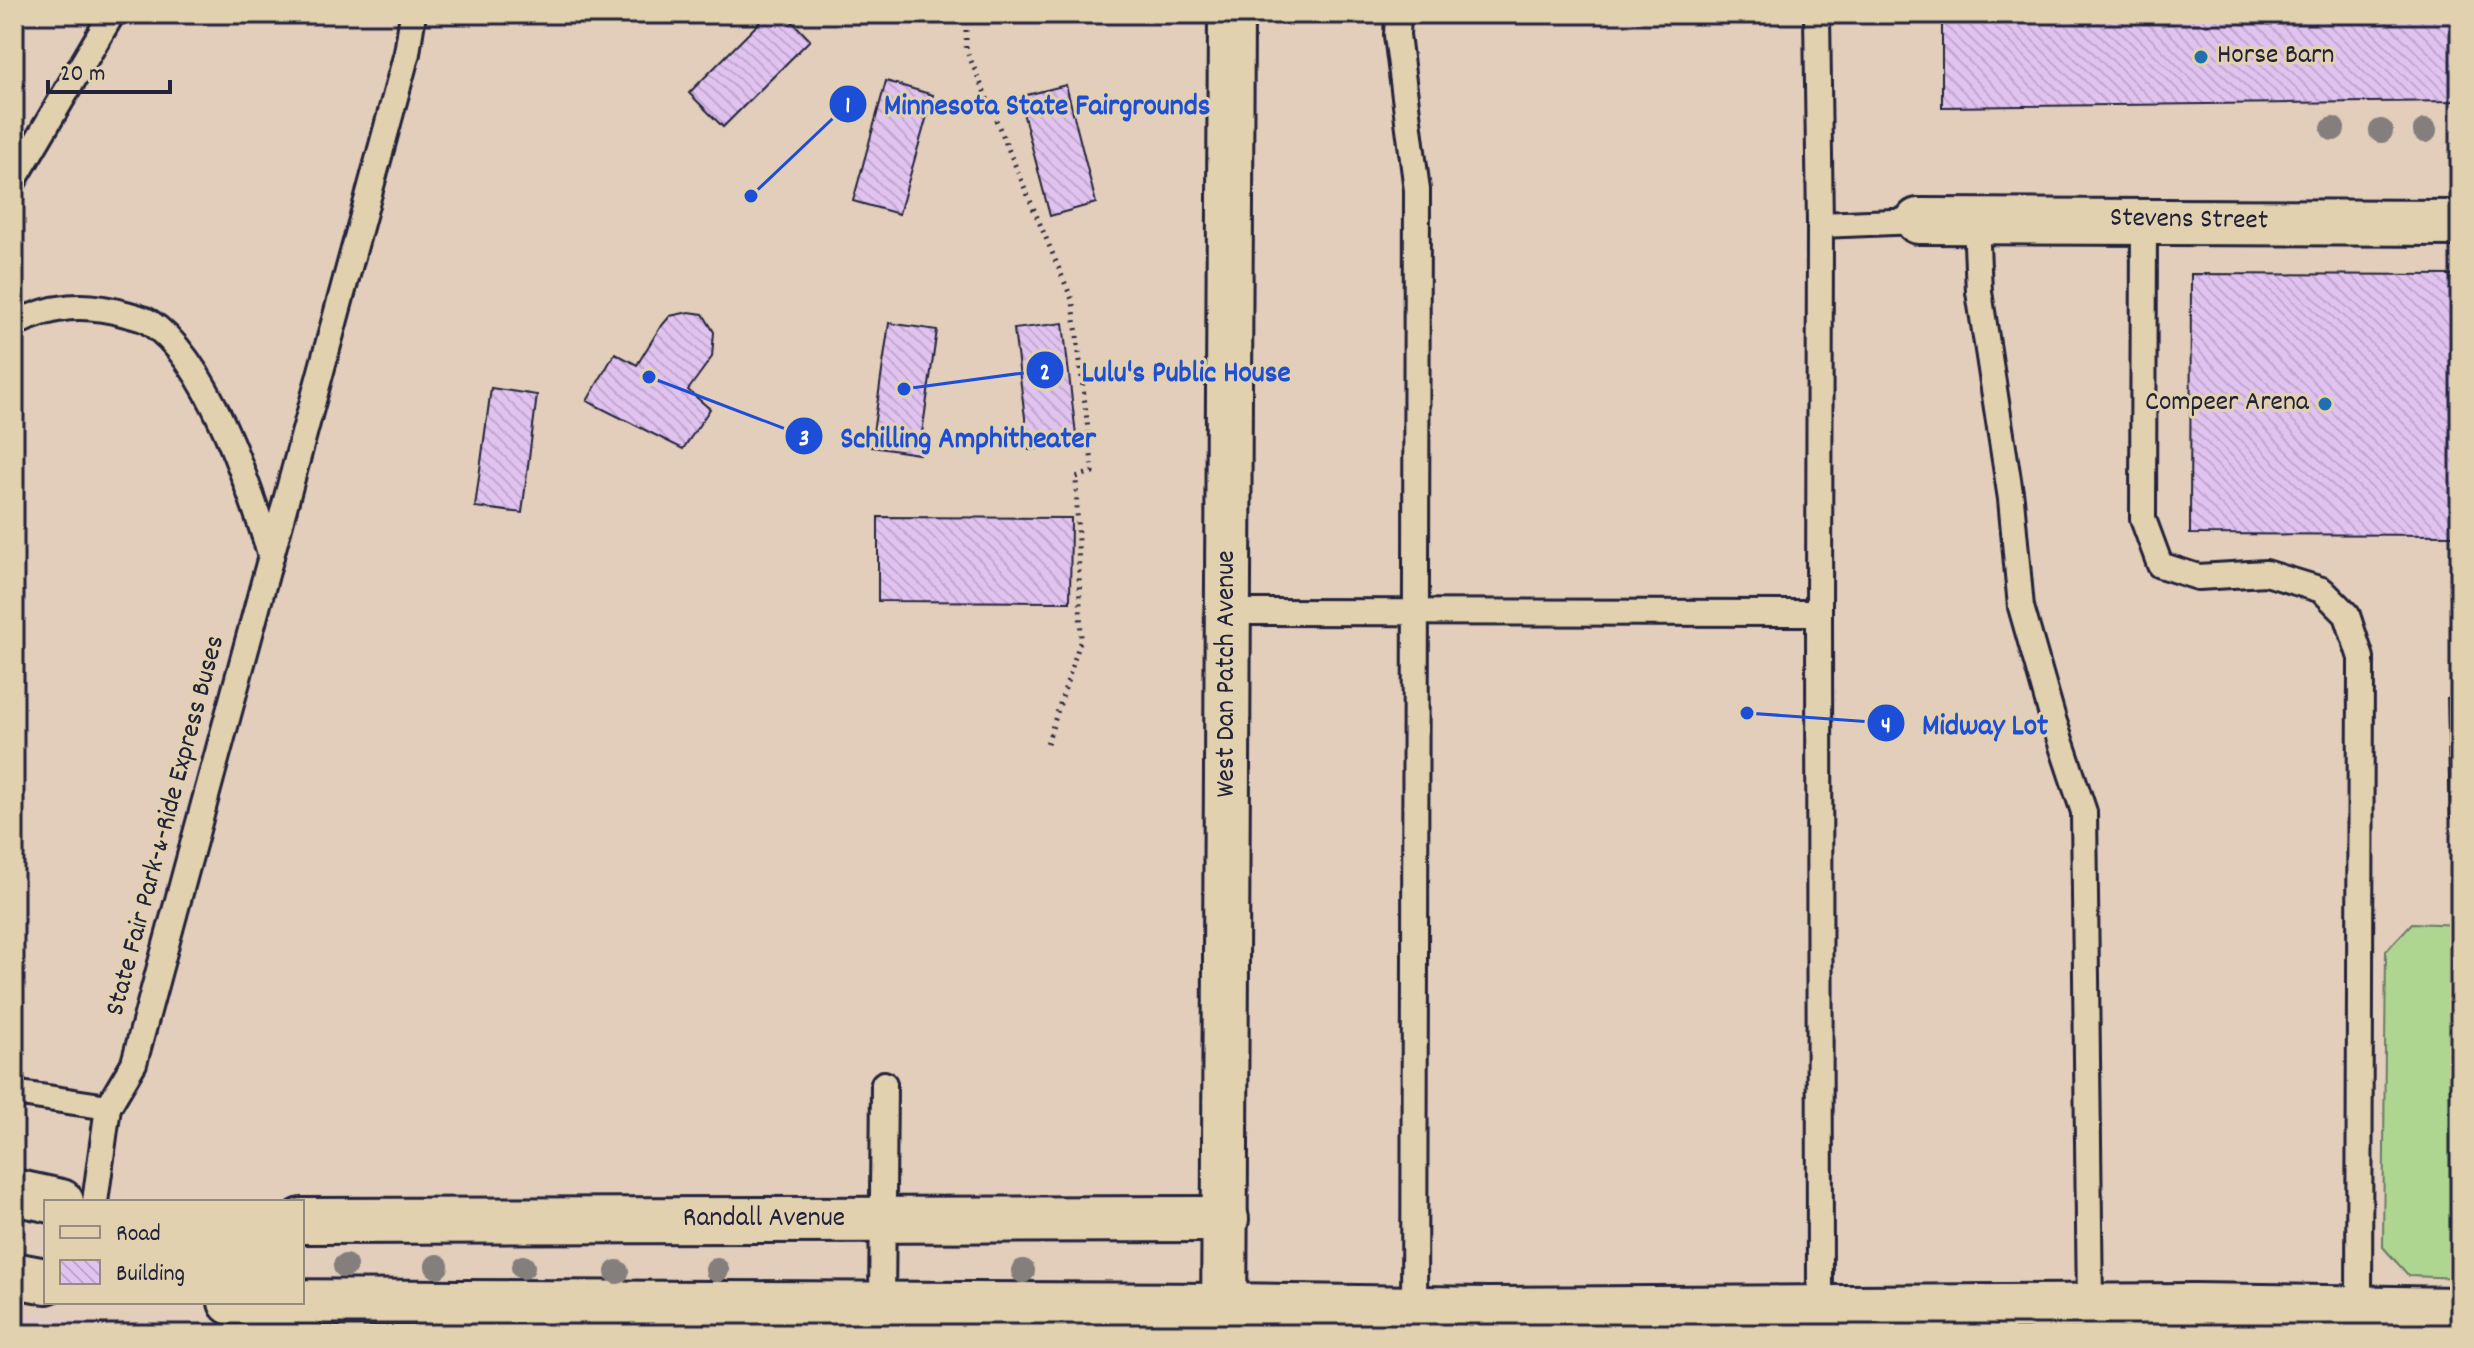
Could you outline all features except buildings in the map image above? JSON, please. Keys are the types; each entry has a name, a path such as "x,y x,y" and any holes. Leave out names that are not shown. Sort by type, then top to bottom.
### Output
{"street":[{"name":"West Dan Patch Avenue","path":"1225,1320 1231,14"},
{"name":"Stevens Street","path":"1918,221 2460,223"},
{"path":"14,1192 52,1200"},
{"name":"Randall Avenue","path":"304,1221 1226,1219"},
{"path":"14,1275 44,1281"},
{"path":"304,1302 882,1305 1225,1320 1414,1322 1820,1308 2090,1307 2142,1320 2359,1308 2460,1310"}],"lane":[{"path":"14,180 112,14"},
{"name":"State Fair Park-&-Ride Express Buses","path":"108,1107 134,1063 407,53 413,14"},
{"path":"1398,14 1397,35 1417,190 1414,1322"},
{"path":"1817,14 1820,225 1820,1308"},
{"path":"2144,220 2143,519 2160,565 2198,577 2266,573 2322,590 2347,615 2361,658 2359,1308"},
{"path":"1820,225 1918,221"},
{"path":"1976,221 1979,292 2011,499 2021,607 2084,812 2090,1307"},
{"path":"14,324 68,306 99,306 148,321 157,329 176,347 194,373 222,423 249,487 271,556"},
{"path":"1228,612 1819,613"},
{"path":"882,1305 884,1084"},
{"path":"14,1093 108,1107 95,1200"}],"path":[{"path":"966,14 966,49 1073,302 1093,472 1076,477 1081,639 1047,744"}],"shaded area":[{"path":"14,1311 148,1330 246,1334 14,1334"}],"green space":[{"path":"2412,923 2460,925 2460,1278 2409,1276 2383,1247 2386,951"}],"place":[{"name":"Horse Barn","path":"2201,57"},
{"name":"Minnesota State Fairgrounds","path":"751,196"},
{"name":"Schilling Amphitheater","path":"649,377"},
{"name":"Lulu's Public House","path":"904,389"},
{"name":"Compeer Arena","path":"2325,404"},
{"name":"Midway Lot","path":"1747,713"}]}
